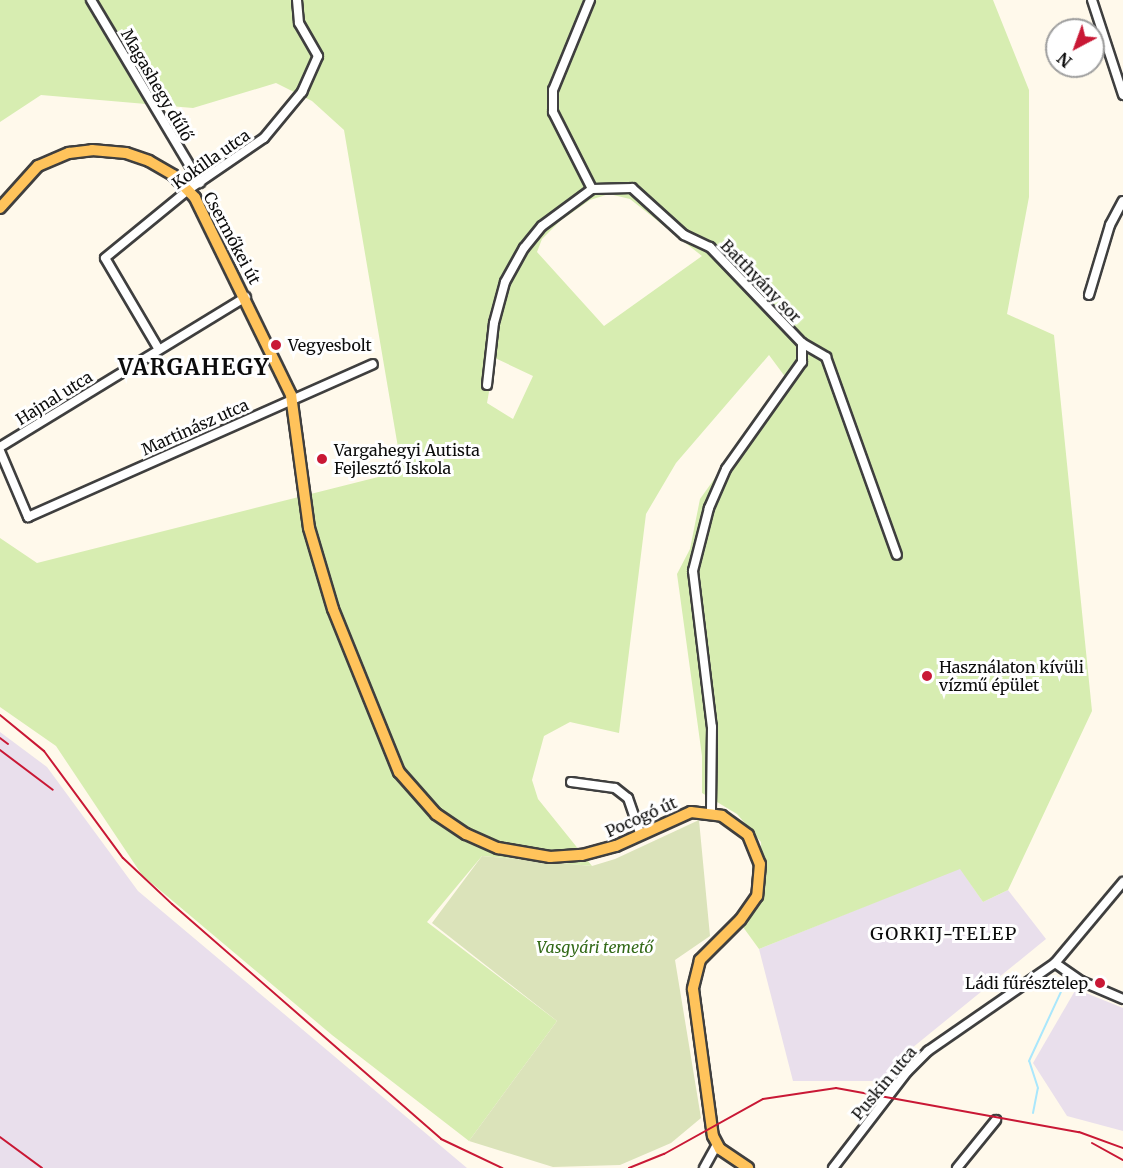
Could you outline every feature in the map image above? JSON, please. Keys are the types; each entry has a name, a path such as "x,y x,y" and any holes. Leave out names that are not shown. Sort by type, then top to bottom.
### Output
{"main road":[{"name":"Csermőkei út","path":"0,208 38,166 69,153 93,150 138,156 167,171 188,190 205,214 246,297 292,401 303,475"},
{"name":"Pocogó út","path":"303,475 309,528 325,587 387,746 417,795 466,834 530,855 582,855 641,835 684,814 711,812"},
{"path":"711,812 730,819 748,836 756,850 761,879 753,905 705,953 693,980 702,1072 717,1145 748,1168"}],"street":[{"name":"Magashegy dűlő","path":"91,0 200,183"},
{"name":"Kokilla utca","path":"158,348 105,258 188,190 264,138 302,92 318,56 299,23 297,0"},
{"path":"487,385 494,323 510,273 542,226 592,189 553,112 553,90 590,0"},
{"path":"1092,0 1123,95"},
{"name":"Batthyány sor","path":"592,189 632,188 684,235 710,247 802,343 826,357 897,555"},
{"path":"1089,295 1110,225 1123,201"},
{"name":"Hajnal utca","path":"28,517 0,449 158,348 246,297"},
{"name":"Batthyány sor","path":"711,812 712,727 693,571 710,508 726,469 802,362 802,343"},
{"name":"Martinász utca","path":"28,517 373,364"},
{"path":"571,782 615,788 628,798 641,835"},
{"name":"Puskin utca","path":"833,1168 907,1072 928,1051 1055,963 1123,882"},
{"path":"1055,963 1081,981 1123,999"},
{"path":"957,1168 996,1120"},
{"path":"704,1168 717,1145"}],"shaded area":[{"path":"0,732 47,767 138,891 467,1168 0,1168"},
{"path":"960,868 983,902 1008,890 1046,939 912,1048 879,1081 793,1081 759,949"},
{"path":"1076,989 1123,1008 1123,1131 1067,1116 1033,1063"}],"green space":[{"path":"0,0 993,0 1029,90 1029,197 1007,314 1054,335 1092,711 1008,890 983,902 960,869 759,949 743,927 763,896 761,842 737,814 702,793 702,756 677,574 690,549 700,499 786,378 769,355 676,463 646,514 619,733 570,722 544,736 532,780 538,799 592,866 482,856 427,922 557,1021 469,1141 332,1035 142,875 56,746 0,707 0,538 37,563 402,471 344,130 312,101 276,83 193,108 41,95 0,122","holes":["609,194 630,199 702,256 604,326 537,252 542,239 560,221 590,200","495,358 533,376 513,419 487,403"]},
{"name":"Vasgyári temető","path":"699,820 710,936 675,960 701,1118 671,1143 620,1165 553,1167 469,1141 557,1021 432,923 482,856 592,866 615,859"}],"waterway":[{"path":"1033,1113 1038,1088 1029,1061 1066,981"}],"railway":[{"path":"0,715 44,751 123,858 172,904 441,1139 502,1168"},
{"path":"0,738 8,744"},
{"path":"0,750 53,790"},
{"path":"629,1168 664,1154 763,1099 836,1088 1079,1132 1123,1148"},
{"path":"0,1137 42,1168"},
{"path":"1092,1143 1123,1160"}],"place":[{"name":"Vegyesbolt","path":"276,345"},
{"name":"Vargahegyi Autista Fejlesztő Iskola","path":"322,459"},
{"name":"Használaton kívüli vízmű épület","path":"927,676"},
{"name":"Ládi fűrésztelep","path":"1100,983"}],"district":[{"name":"VARGAHEGY","path":"194,368"},
{"name":"GORKIJ-TELEP","path":"944,934"}]}
